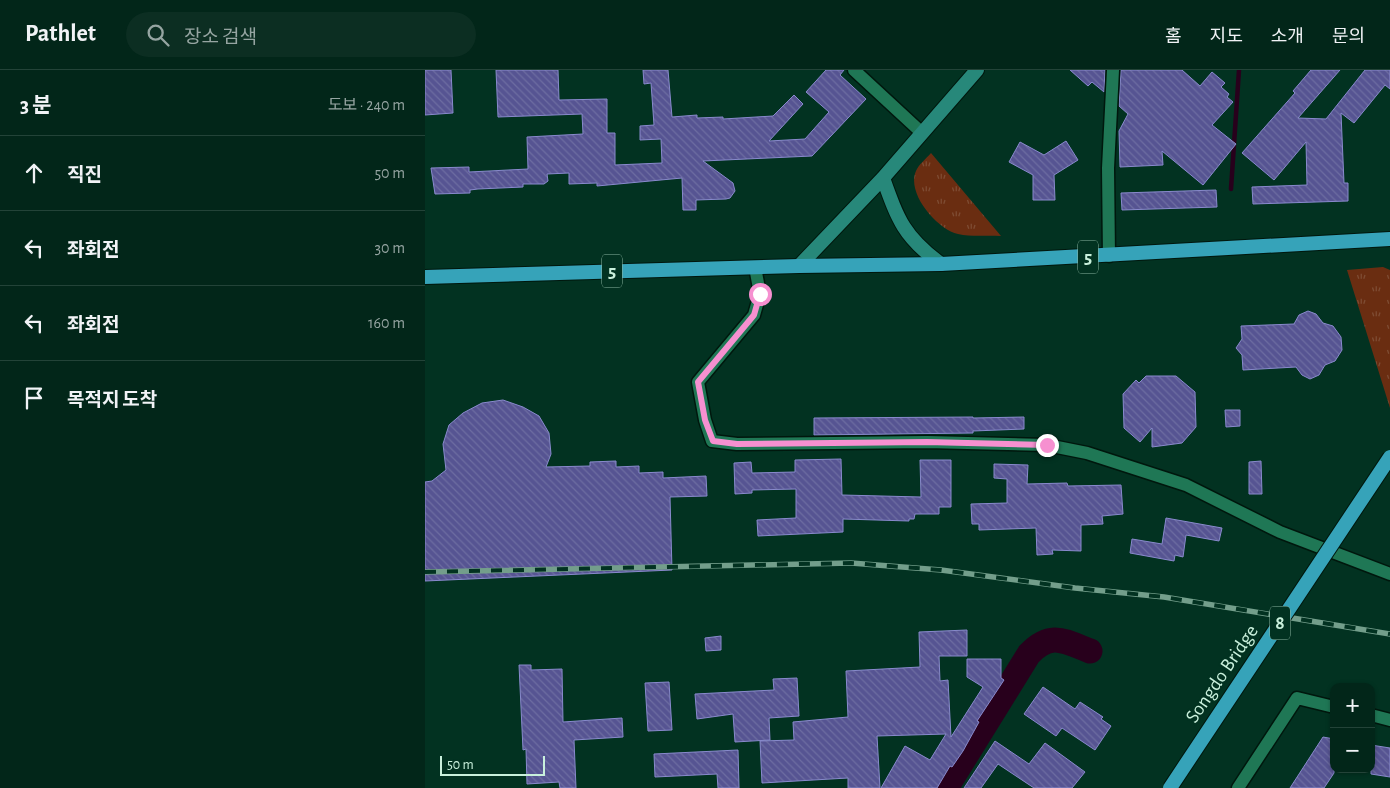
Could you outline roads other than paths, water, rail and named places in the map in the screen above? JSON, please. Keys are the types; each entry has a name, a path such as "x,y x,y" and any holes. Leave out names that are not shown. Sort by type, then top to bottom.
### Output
{"highway":[{"name":"5","path":"425,277 755,267 941,264 1383,240"},
{"path":"1383,240 1390,246"},
{"name":"Songdo Bridge","path":"1170,788 1390,457"}],"main road":[{"path":"799,266 883,178 921,132 977,70"},
{"path":"883,178 898,219 919,248 941,264"}],"street":[{"path":"854,70 921,132"},
{"path":"1109,256 1109,142 1113,70"},
{"path":"755,267 760,294 754,315 698,382 705,420 713,441 737,444 927,442 1047,445 1079,451 1186,484 1280,532 1390,574"},
{"path":"1238,788 1297,698 1330,706"},
{"path":"1375,717 1390,720"}],"waterway":[{"path":"1231,189 1239,70"},
{"path":"946,788 1029,654 1044,642 1051,640 1065,641 1090,651"}],"railway":[{"path":"425,572 851,563 941,570 1075,588 1164,597 1390,634"}]}
